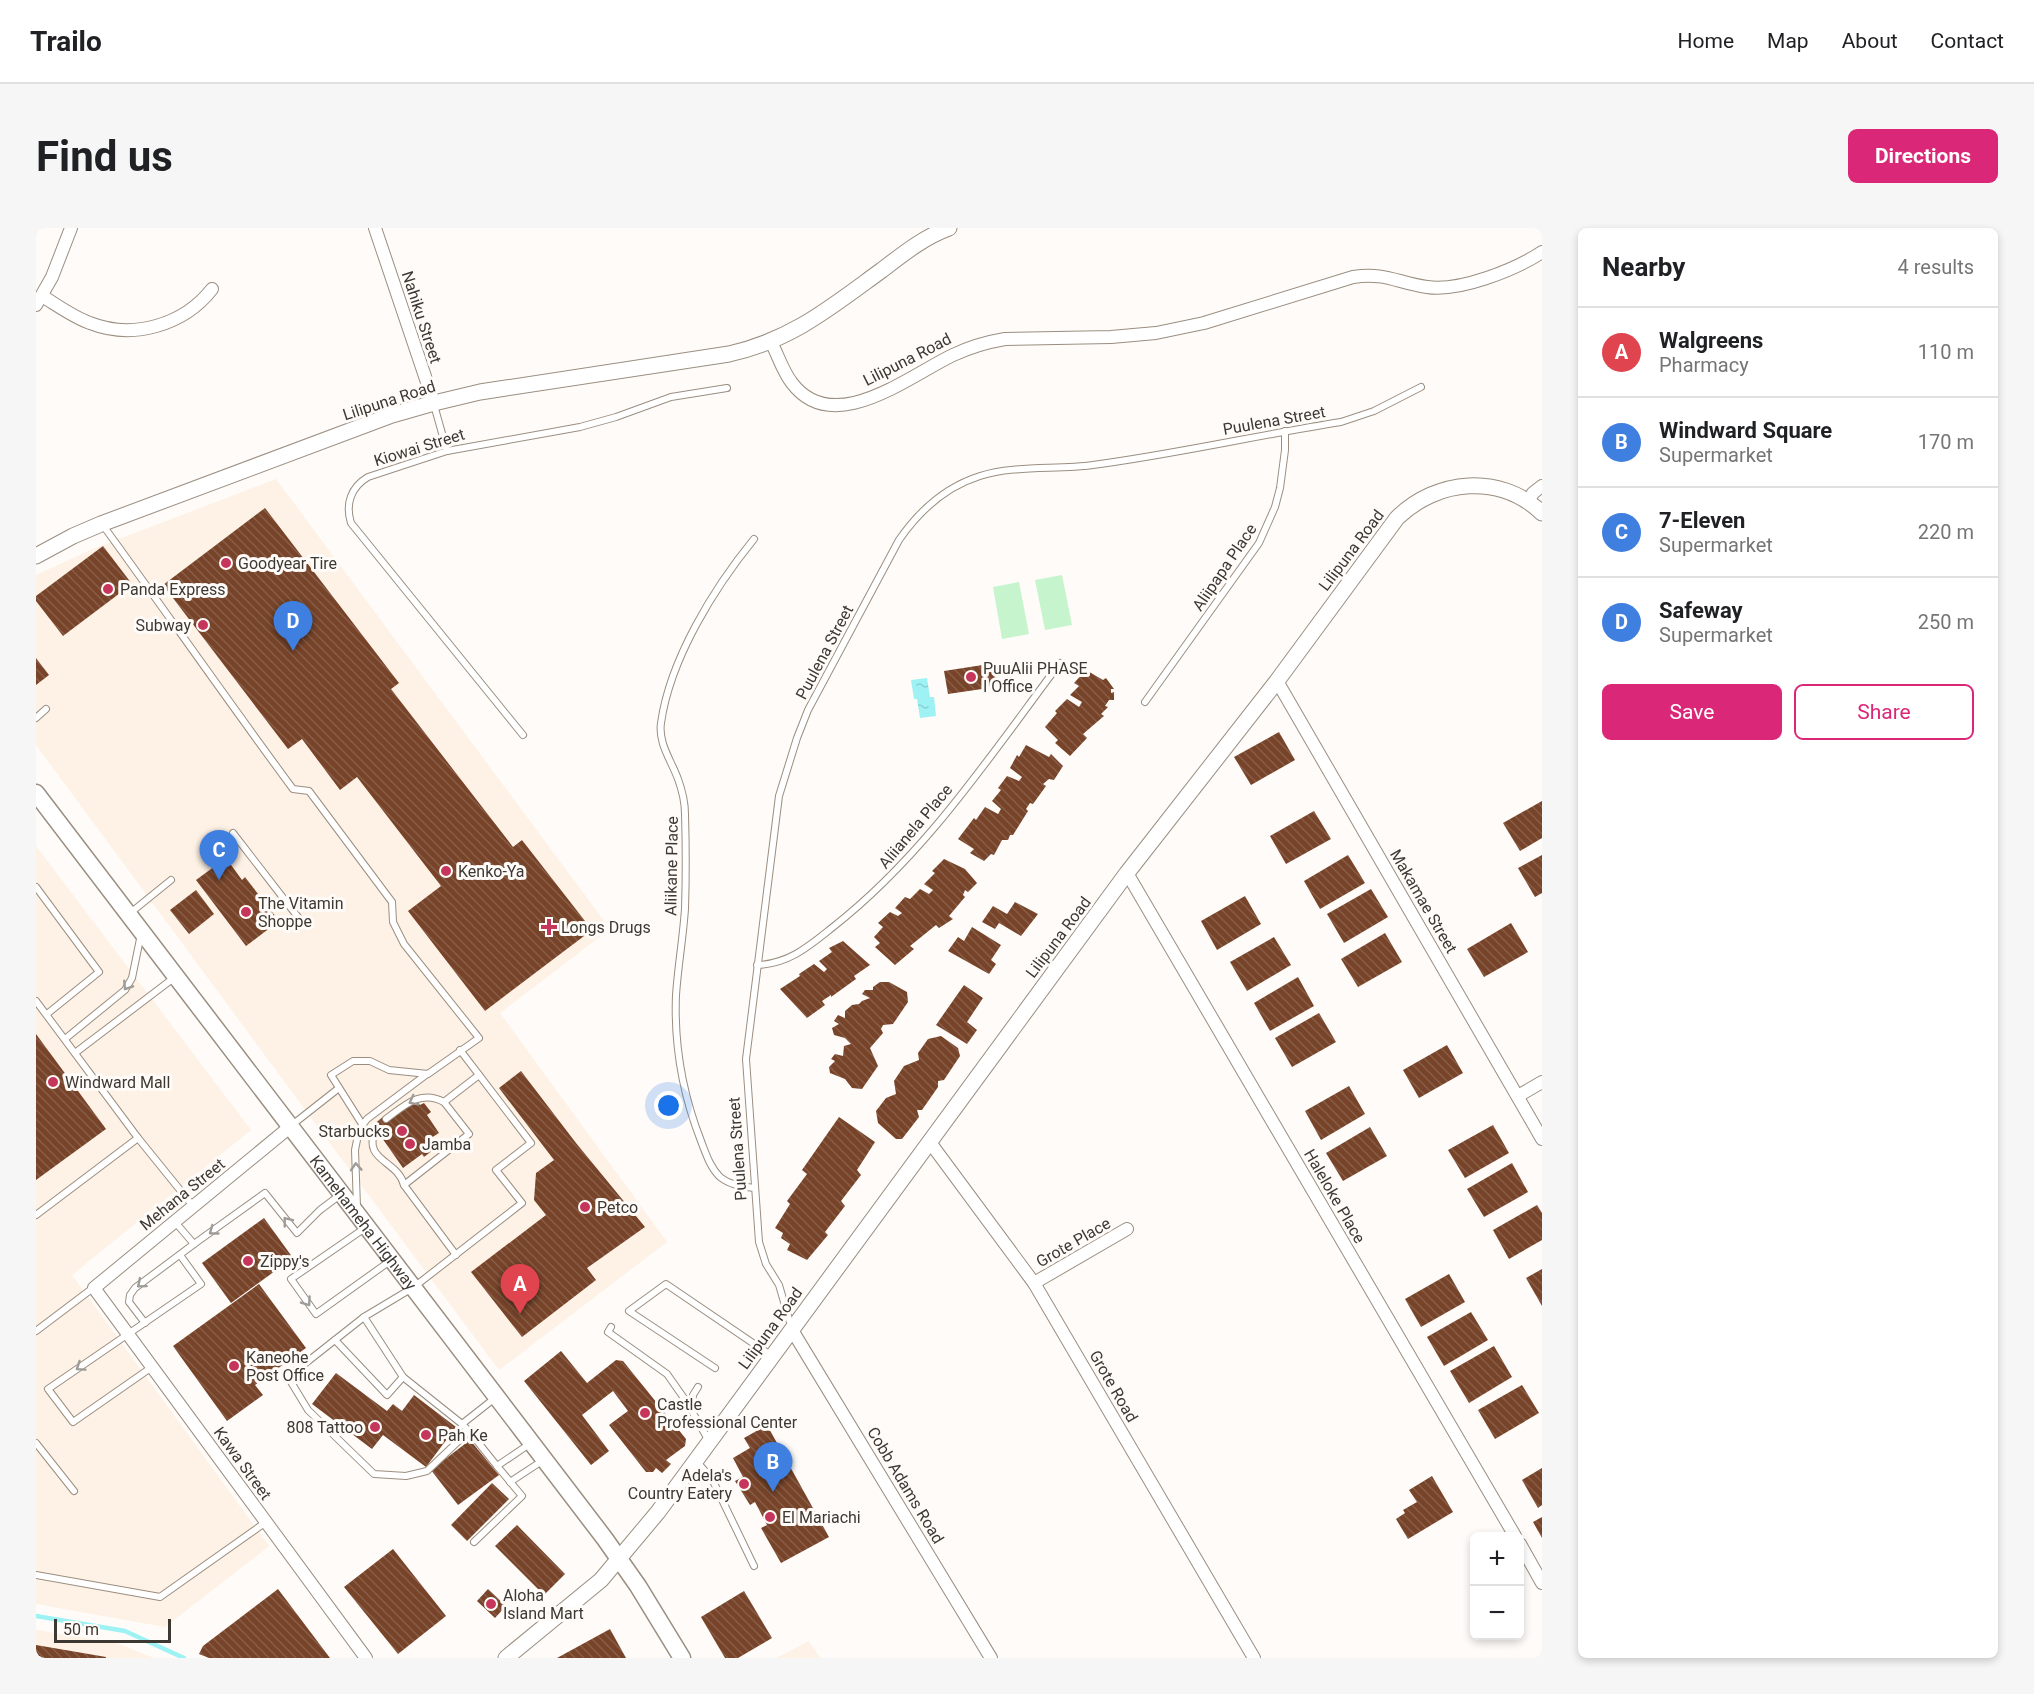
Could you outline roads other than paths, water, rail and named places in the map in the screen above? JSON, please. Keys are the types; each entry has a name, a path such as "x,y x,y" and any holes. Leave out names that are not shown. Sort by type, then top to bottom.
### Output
{"main road":[{"name":"Kamehameha Highway","path":"36,793 545,1459 618,1557 682,1658"}],"street":[{"path":"71,228 63,254 39,300 92,324 142,330 170,322 199,304 212,289"},
{"name":"Nahiku Street","path":"375,228 434,403"},
{"name":"Lilipuna Road","path":"36,556 101,524 392,415 507,387 729,354 771,342 808,323 911,248 949,228"},
{"name":"Lilipuna Road","path":"771,342 791,383 799,390 816,402 847,406 867,400 954,354 988,342 1005,339 1133,335 1172,330 1204,323 1366,275 1390,277 1428,288 1465,283 1501,273 1542,252"},
{"name":"Lilipuna Road","path":"506,1658 601,1580 658,1512 1127,873 1278,681 1397,518 1412,505 1443,489 1471,485 1500,489 1528,502 1542,513"},
{"path":"1528,502 1533,493 1542,486"},
{"name":"Makamae Street","path":"1278,681 1542,1139"},
{"name":"Haleloke Place","path":"1127,873 1513,1532"},
{"path":"1518,1096 1542,1082"},
{"name":"Mehana Street","path":"94,1288 291,1126"},
{"name":"Grote Road","path":"929,1141 1034,1283 1254,1658"},
{"name":"Grote Place","path":"1034,1283 1127,1229"},
{"name":"Kawa Street","path":"94,1288 366,1658"},
{"name":"Cobb Adams Road","path":"792,1330 991,1658"},
{"path":"1524,1551 1542,1583"}],"lane":[{"name":"Puulena Street","path":"792,1330 779,1285 766,1264 759,1242 746,1059 776,813 787,767 808,710 898,540 921,512 949,490 980,476 996,472 1095,465 1341,422 1398,400 1421,387"},
{"name":"Kiowai Street","path":"523,735 351,523 348,514 350,497 362,481 447,451 580,427 671,397 727,388"},
{"name":"Nahiku Street","path":"434,403 447,451"},
{"name":"Aliipapa Place","path":"1144,702 1259,543 1275,507 1280,488 1285,431"},
{"path":"101,524 170,616 217,687 293,789 309,791 392,902 393,922 404,944 479,1038 362,1124 356,1136 355,1150 362,1219 291,1279 316,1314 393,1258"},
{"name":"Aliikane Place","path":"754,539 719,586 694,630 674,679 660,730 664,747 682,789 685,813 685,910 676,1018 679,1057 685,1088 698,1134 713,1169 726,1181 736,1186 754,1188"},
{"name":"Aliianela Place","path":"757,965 772,965 797,955 853,911 894,873 931,833 1060,663"},
{"path":"36,718 46,709"},
{"path":"233,833 301,921"},
{"path":"129,914 171,880"},
{"path":"36,887 99,972 47,1014"},
{"path":"65,1039 125,990 135,969 141,930"},
{"path":"75,1053 176,976"},
{"path":"36,1001 138,1138 193,1206"},
{"path":"460,1050 531,1143 496,1170 522,1203 414,1287 364,1317 288,1377 308,1410 374,1474 406,1476 427,1471 469,1431"},
{"path":"362,1124 331,1076 353,1060 370,1061 388,1070 428,1074"},
{"path":"444,1102 479,1075"},
{"path":"291,1126 339,1088"},
{"path":"386,1119 416,1099 430,1097 444,1102 469,1134 404,1185"},
{"path":"376,1129 372,1142 374,1149 383,1161 402,1176 404,1185 456,1255"},
{"path":"36,1215 138,1138"},
{"path":"145,1323 129,1302 130,1295 135,1288 265,1193 297,1233 320,1210 343,1193"},
{"path":"175,1221 194,1244"},
{"path":"152,1367 73,1422 48,1389 201,1284 180,1255"},
{"path":"715,1368 629,1311 666,1284 772,1356"},
{"path":"36,1330 94,1288"},
{"path":"364,1317 403,1377 462,1424 522,1496 474,1542"},
{"path":"611,1327 608,1332 667,1374 692,1411 709,1442"},
{"path":"335,1340 387,1395 403,1377"},
{"path":"692,1411 693,1395 698,1388"},
{"path":"462,1424 497,1396"},
{"path":"497,1466 532,1442"},
{"path":"36,1443 74,1491"},
{"path":"510,1482 545,1459"},
{"path":"696,1461 712,1479 754,1566"},
{"path":"36,1575 160,1597 266,1522"}],"water":[{"path":"927,678 930,697 934,697 936,716 920,718 911,680"}],"waterway":[{"path":"36,1616 125,1631 184,1658"}],"place":[{"name":"Goodyear Tire","path":"226,563"},
{"name":"Panda Express","path":"108,589"},
{"name":"Subway","path":"203,625"},
{"name":"Safeway","path":"293,651"},
{"name":"PuuAlii PHASE I Office","path":"971,677"},
{"name":"Kenko-Ya","path":"446,871"},
{"name":"7-Eleven","path":"219,880"},
{"name":"The Vitamin Shoppe","path":"246,912"},
{"name":"Longs Drugs","path":"549,927"},
{"name":"Windward Mall","path":"53,1082"},
{"name":"Starbucks","path":"402,1131"},
{"name":"Jamba","path":"410,1144"},
{"name":"Petco","path":"585,1207"},
{"name":"Zippy's","path":"248,1261"},
{"name":"Walgreens","path":"520,1314"},
{"name":"Kaneohe Post Office","path":"234,1366"},
{"name":"Castle Professional Center","path":"645,1413"},
{"name":"808 Tattoo","path":"375,1427"},
{"name":"Pah Ke","path":"426,1435"},
{"name":"Adela's Country Eatery","path":"744,1484"},
{"name":"Windward Square","path":"773,1492"},
{"name":"El Mariachi","path":"770,1517"},
{"name":"Aloha Island Mart","path":"491,1604"}]}
